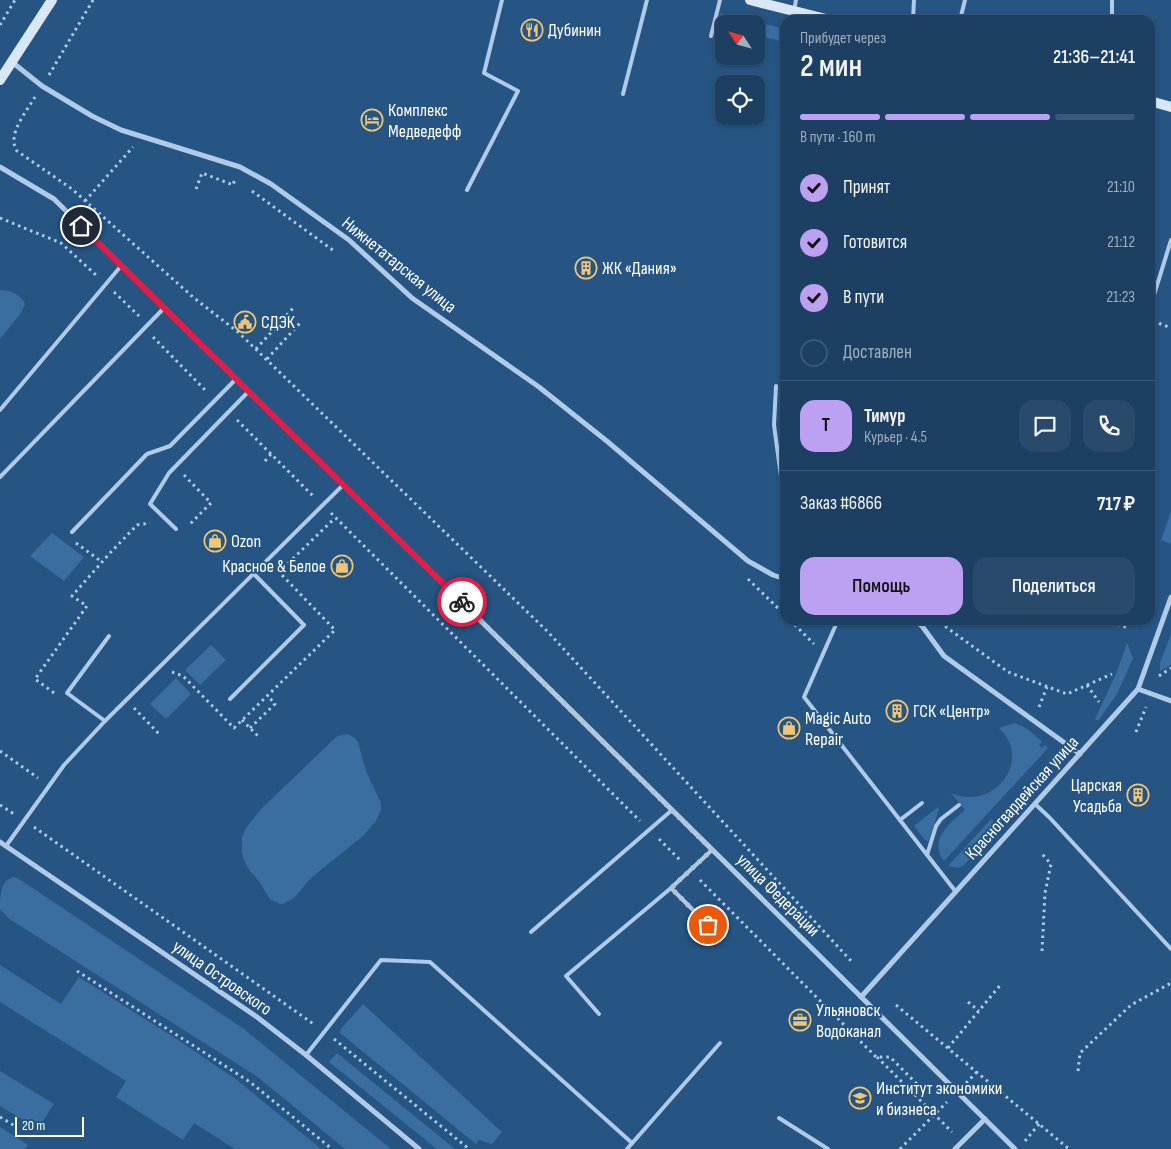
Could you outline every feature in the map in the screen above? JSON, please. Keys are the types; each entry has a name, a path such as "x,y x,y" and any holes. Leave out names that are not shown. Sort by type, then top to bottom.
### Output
{"main road":[{"path":"0,80 52,0"},
{"path":"750,0 809,15"},
{"path":"1155,102 1171,107"}],"street":[{"name":"Нижнетатарская улица","path":"12,62 42,86 92,116 121,130 240,167 271,184 349,240 412,298 539,387 608,442 748,561 780,577"},
{"name":"улица Федерации","path":"0,167 54,199 1016,1149"},
{"name":"Красногвардейская улица","path":"861,997 1138,689 1171,597"},
{"path":"923,625 944,656 1080,754"},
{"path":"1138,689 1171,701"},
{"name":"улица Островского","path":"0,842 256,1017 306,1055 419,1149"},
{"path":"955,1149 985,1119"}],"lane":[{"path":"466,190 518,90 484,72 502,0"},
{"path":"624,94 647,0"},
{"path":"711,36 720,0"},
{"path":"794,11 796,0"},
{"path":"914,0 914,15"},
{"path":"961,15 964,0"},
{"path":"1112,0 1112,15"},
{"path":"1155,292 1171,240"},
{"path":"0,410 121,266"},
{"path":"0,477 164,308"},
{"path":"72,532 147,454 170,446 236,379"},
{"path":"776,386 774,425 780,469"},
{"path":"176,530 150,504 169,474 248,392"},
{"path":"6,846 64,765 343,485"},
{"path":"230,699 304,625 254,573"},
{"path":"836,625 804,697 956,892"},
{"path":"105,722 67,693 109,636"},
{"path":"900,820 922,803"},
{"path":"1035,804 1171,949"},
{"path":"927,855 936,826 941,819 959,805"},
{"path":"531,932 672,810"},
{"path":"599,1014 566,976 671,888 712,850"},
{"path":"671,888 721,938"},
{"path":"306,1055 381,960 430,962 632,1143"},
{"path":"627,1149 720,1043"},
{"path":"779,1118 828,1149"}],"path":[{"path":"0,24 15,0"},
{"path":"49,75 93,0"},
{"path":"42,86 16,130 13,146 17,151 72,189 194,298 238,332 548,632 852,962"},
{"path":"85,201 134,146"},
{"path":"196,189 202,174 233,185 235,180"},
{"path":"251,191 334,251"},
{"path":"0,218 61,243 138,314 156,341 215,400"},
{"path":"256,349 288,316 295,306"},
{"path":"1155,322 1171,328"},
{"path":"267,360 300,323"},
{"path":"228,412 962,1142"},
{"path":"265,461 271,454"},
{"path":"178,470 211,502 187,527"},
{"path":"58,696 35,679 86,606 72,596 137,525 158,521"},
{"path":"90,553 102,562"},
{"path":"795,625 823,653"},
{"path":"947,625 946,627 1008,672 1067,694 1112,674"},
{"path":"1119,625 1128,628"},
{"path":"168,672 174,672 183,676 234,728"},
{"path":"1087,685 1099,702"},
{"path":"1038,710 1047,687"},
{"path":"250,728 276,704 268,696"},
{"path":"138,700 132,706 161,736"},
{"path":"242,720 258,737"},
{"path":"0,751 41,780"},
{"path":"0,805 324,1031 469,1149"},
{"path":"1042,854 1051,864 1045,893 1042,951"},
{"path":"77,971 250,1082 332,1149"},
{"path":"948,1048 1002,983"},
{"path":"1078,1071 1080,1053 1132,1004 1171,983"},
{"path":"968,1002 979,1011"},
{"path":"896,1005 1069,1149"},
{"path":"876,1057 890,1056 917,1084 916,1096"},
{"path":"900,1149 957,1092"},
{"path":"0,1117 15,1126"},
{"path":"1023,1143 1039,1124"}],"shaded area":[{"path":"765,24 780,28 780,41 765,37"},
{"path":"0,290 15,294 25,304 21,313 0,339"},
{"path":"1171,512 1171,544 1161,540"},
{"path":"52,533 84,557 64,581 30,556"},
{"path":"1171,634 1171,665 1160,671 1160,663"},
{"path":"1127,643 1133,658 1117,694 1098,721 1095,719 1116,674"},
{"path":"211,645 226,660 200,685 185,670"},
{"path":"176,678 191,694 166,719 150,704"},
{"path":"1014,723 1026,728 1036,736 1042,742 1039,745 1042,748 1045,745 1048,748 944,861 938,846 940,839 953,820 965,810 951,793 967,797 981,795 994,789 1004,780 1010,768 1012,754 1009,741 999,728"},
{"path":"347,734 358,742 366,771 381,803 381,810 376,821 363,836 311,878 294,898 280,904 270,899 250,871 242,852 242,837 246,828 261,809 333,740 338,736"},
{"path":"938,807 939,809 929,839 928,841 925,840 914,826"},
{"path":"992,818 994,825 991,835 964,865 958,868 948,866"},
{"path":"14,877 244,1029 391,1149 345,1149 259,1078 8,918 0,909 1,894 6,881"},
{"path":"0,965 61,1004 79,977 237,1080 321,1149 235,1149 194,1123 183,1140 116,1097 126,1081 0,1002"},
{"path":"363,1004 502,1132 492,1144 479,1140 476,1144 340,1033 341,1029"},
{"path":"337,1053 455,1149 437,1149 329,1062"},
{"path":"0,1071 54,1104 38,1129 0,1106"},
{"path":"0,1127 28,1145 25,1149 0,1149"}],"way so far":[{"path":"462,602 712,850 671,888 708,925"}],"place":[{"name":"Дубинин","path":"532,30"},
{"name":"Комплекс Медведефф","path":"372,120"},
{"name":"ЖК «Дания»","path":"586,268"},
{"name":"СДЭК","path":"245,322"},
{"name":"Ozon","path":"215,541"},
{"name":"Красное & Белое","path":"342,566"},
{"name":"ГСК «Центр»","path":"897,711"},
{"name":"Magic Auto Repair","path":"789,728"},
{"name":"Царская Усадьба","path":"1138,795"},
{"name":"Ульяновск Водоканал","path":"800,1020"},
{"name":"Институт экономики и бизнеса","path":"860,1098"}],"route":[{"path":"81,226 462,602"}]}
